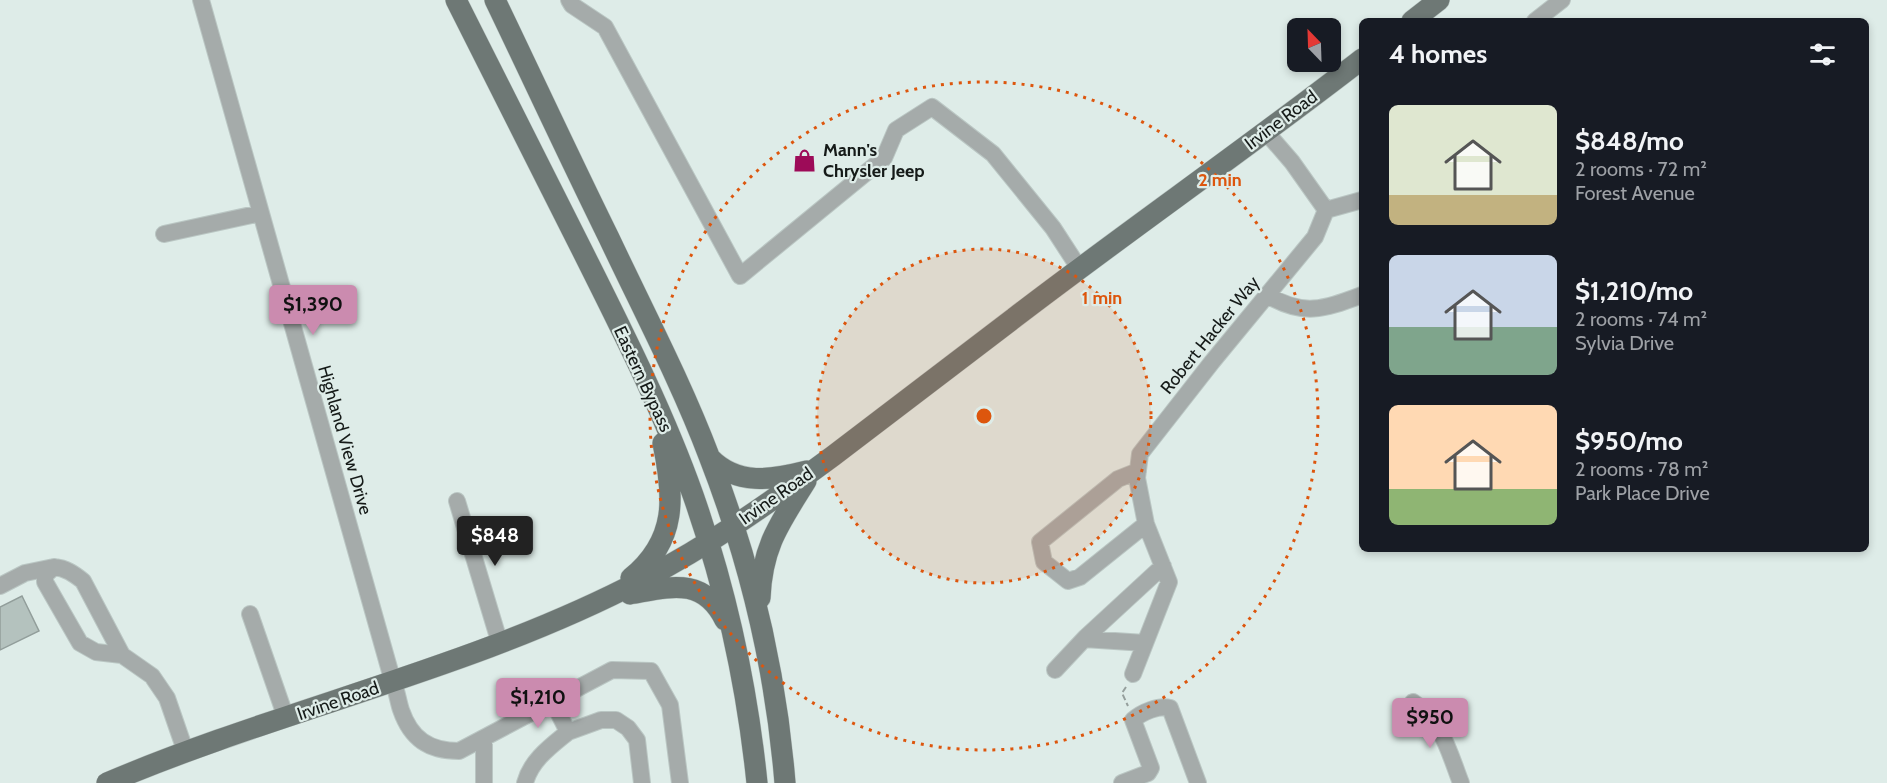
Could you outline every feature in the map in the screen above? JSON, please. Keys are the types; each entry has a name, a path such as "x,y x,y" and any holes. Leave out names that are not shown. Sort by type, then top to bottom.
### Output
{"main road":[{"name":"Eastern Bypass","path":"456,0 653,395 683,466 709,542 735,642 750,726 757,783"},
{"name":"Eastern Bypass","path":"495,0 670,365 710,457 734,526 760,625 773,686 785,783"},
{"path":"1416,18 1439,0"},
{"name":"Irvine Road","path":"107,783 186,753 500,644 603,600 709,542 813,470 1079,268 1359,61"},
{"path":"603,600 648,562 658,549 669,517 670,481 653,395"},
{"path":"710,457 719,467 734,476 748,479 794,475 813,470"},
{"path":"760,625 761,573 766,551 775,530 813,470"},
{"path":"603,600 674,586 700,591 721,612 735,642"}],"street":[{"name":"Highland View Drive","path":"201,0 393,682 409,728 422,742 442,751 459,751 612,670 651,671 670,705 680,783"},
{"path":"569,0 572,5 605,27 740,276 884,158 896,130 932,107 993,154 1053,228 1079,268"},
{"path":"1539,18 1562,0"},
{"path":"1266,132 1292,162 1326,210 1359,201"},
{"name":"Robert Hacker Way","path":"1166,574 1146,524 1137,478 1140,454 1315,237 1326,210"},
{"path":"164,234 261,213"},
{"path":"1267,295 1296,309 1321,308 1359,296"},
{"path":"1138,471 1118,479 1040,542 1044,562 1068,581 1080,577 1146,524"},
{"path":"457,501 500,644"},
{"path":"54,567 45,575 45,582 80,642 96,652 122,655"},
{"path":"0,586 25,573 54,567 72,573 82,581 122,655 152,676 167,698 186,753"},
{"path":"1055,670 1084,639 1166,574"},
{"path":"1133,674 1166,574"},
{"path":"250,614 286,718"},
{"path":"1084,639 1145,643"},
{"path":"553,702 568,732"},
{"path":"1413,702 1423,708 1438,726 1461,783"},
{"path":"1122,783 1148,774 1151,768 1133,720 1138,715 1163,706 1170,708 1198,783"},
{"path":"525,783 528,772 544,753 568,732 601,720 615,720 628,728 637,740 642,783"},
{"path":"484,739 484,783"}],"path":[{"path":"1133,674 1122,693 1133,720"}],"building":[{"path":"22,596 39,631 0,650 0,607"}],"place":[{"name":"Mann's Chrysler Jeep","path":"805,160"}]}
